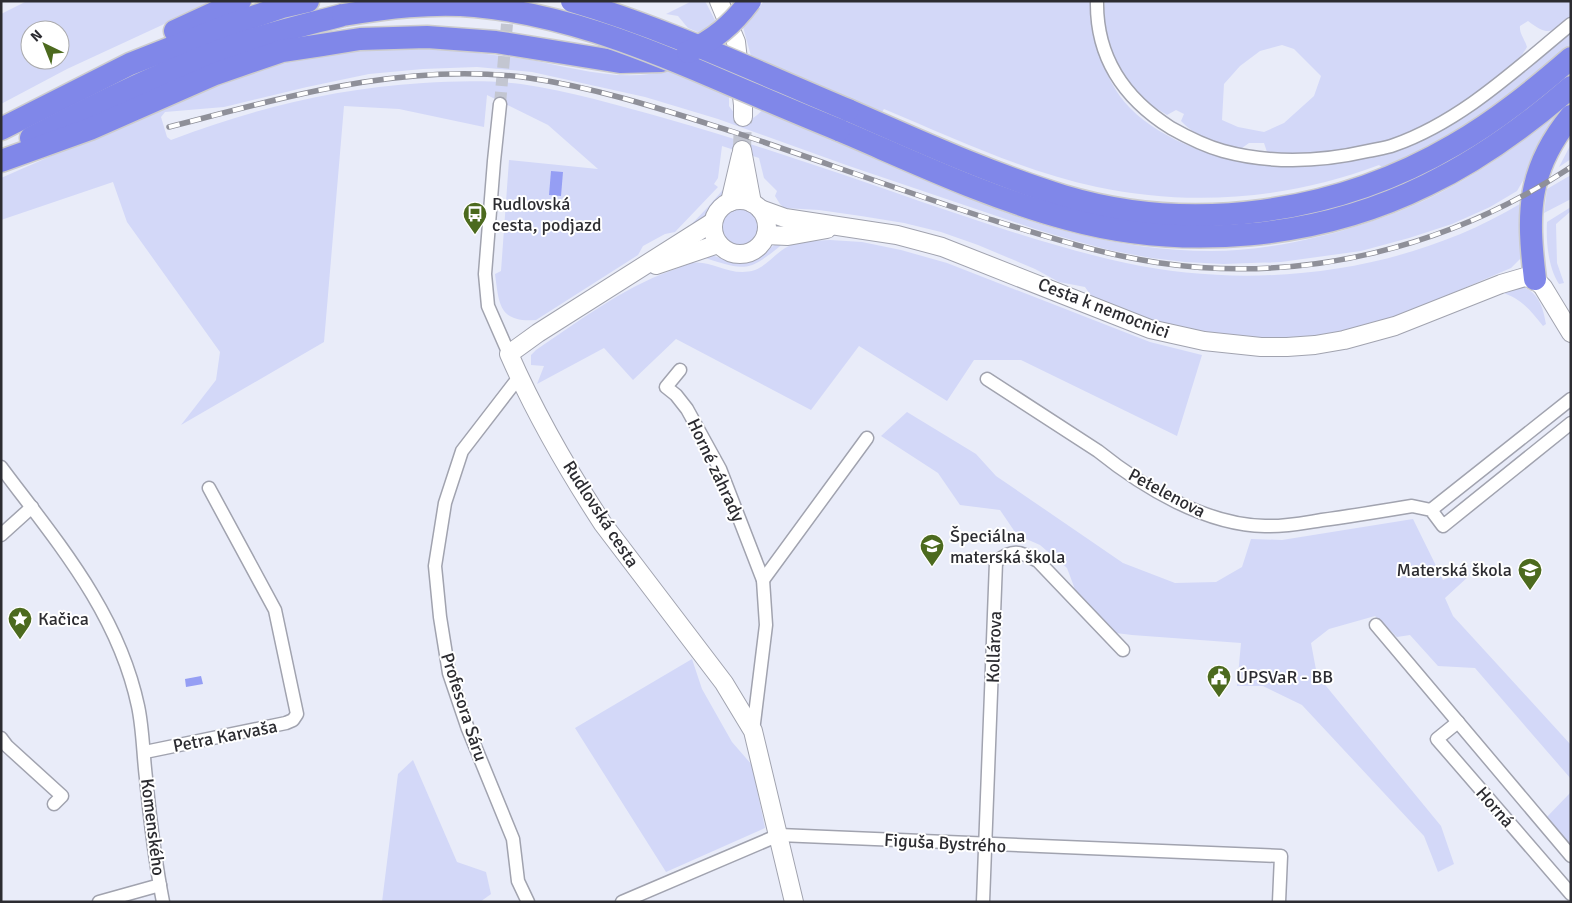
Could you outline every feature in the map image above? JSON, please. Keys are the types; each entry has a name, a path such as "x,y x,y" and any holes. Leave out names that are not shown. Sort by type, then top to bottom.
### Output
{"highway":[{"path":"130,64 168,34 240,1"},
{"path":"1,129 130,64 229,25 282,7 308,1"},
{"path":"572,1 662,32 991,171 1065,196 1134,210 1205,215 1298,205 1330,198 1405,171 1478,130 1523,98 1571,58"},
{"path":"1,161 90,129 215,74 282,51 360,40 436,37 496,42 620,62 661,61 677,57 709,42 728,27 750,1"},
{"path":"1,153 158,75 230,47 343,15 372,10 438,5 474,6 555,20 596,30 654,52 994,195 1032,209 1070,220 1144,234 1187,236 1248,235 1285,230 1334,219 1393,200 1427,186 1456,170 1507,137 1571,87"},
{"path":"1535,279 1530,225 1532,200 1542,164 1551,144 1571,116"},
{"path":"1535,279 1540,198 1547,172 1555,154 1571,129"}],"street":[{"path":"508,24 509,1"},
{"path":"719,1 736,42 743,117"},
{"path":"1097,1 1099,27 1109,62 1118,80 1143,108 1161,122 1202,144 1223,151 1278,160 1310,160 1344,156 1394,145 1441,124 1490,91 1571,24"},
{"name":"Rudlovská cesta","path":"500,104 485,274 488,306 520,377 569,469 603,524 724,683 753,732 794,902"},
{"path":"742,150 756,206 766,221 766,235 757,248 746,254 730,253 718,244 713,234 713,222 719,210 730,202 742,150"},
{"name":"Cesta k nemocnici","path":"730,202 741,200 785,218 897,235 949,249 1150,329 1204,341 1261,347 1315,345 1372,333 1424,316 1513,279 1525,277 1535,279"},
{"path":"509,354 538,333 713,222"},
{"name":"Cesta k nemocnici","path":"766,235 788,236 845,226"},
{"path":"630,274 718,244"},
{"path":"1535,279 1550,296 1571,333"},
{"name":"Horné záhrady","path":"680,370 666,386 676,394 687,409 720,469 764,580 766,625 753,732"},
{"name":"Profesora Sáru","path":"520,377 462,451 445,503 435,566 440,617 450,673 468,729 513,839 518,881 528,902"},
{"name":"Petelenova","path":"987,378 1125,471 1176,502 1215,518 1266,526 1292,525 1412,506 1431,510"},
{"path":"1571,399 1431,510 1442,526 1571,422"},
{"path":"764,580 867,438"},
{"name":"Komenského","path":"1,467 89,587 108,621 123,654 138,706 145,752 146,784 164,902"},
{"name":"Petra Karvaša","path":"145,752 286,723 293,720 297,714 275,610 209,488"},
{"path":"1,535 32,507"},
{"name":"Kollárova","path":"984,902 996,562 1006,554 1020,552 1038,561 1123,650"},
{"name":"Horná","path":"1376,625 1571,856"},
{"name":"Horná","path":"1458,722 1438,739 1571,894"},
{"path":"3,746 62,796 54,804"},
{"name":"Figuša Bystrého","path":"622,902 779,835 1281,856 1279,902"},
{"path":"99,902 160,885"}],"shaded area":[{"path":"27,1 214,1 70,68 70,20 20,20 20,70 65,70 1,104 1,14"},
{"path":"692,1 705,1 717,24 702,34 688,28 678,16 666,14"},
{"path":"764,1 1090,1 1092,29 1100,57 1112,84 1130,108 1164,134 1185,144 1229,159 1274,166 1294,167 1341,162 1372,155 1416,140 1571,28 1571,46 1515,92 1471,123 1383,168 1379,165 1311,186 1275,192 1204,198 1168,197 1097,187 1015,163 884,109 882,112 751,56 743,27"},
{"path":"1105,1 1571,1 1571,19 1554,30 1546,31 1528,21 1520,26 1521,34 1527,47 1517,61 1492,83 1430,122 1396,137 1361,148 1343,152 1293,154 1267,152 1264,143 1249,143 1242,148 1209,140 1195,133 1181,121 1184,114 1176,110 1167,115 1145,101 1130,86 1116,64 1111,52 1104,13","holes":["1282,45 1294,49 1321,76 1314,96 1284,123 1264,132 1238,127 1222,120 1224,84 1240,66 1260,51"]},
{"path":"439,48 526,59 615,75 651,74 668,70 729,96 729,106 741,118 753,118 762,110 934,184 1020,218 1090,237 1142,246 1194,251 1240,250 1302,241 1364,224 1395,213 1449,188 1495,161 1566,106 1517,191 1490,207 1452,224 1361,251 1281,262 1223,264 1151,258 1109,250 1072,240 849,166 718,119 645,97 532,72 477,67 369,74 224,107 165,112 161,117 167,137 171,140 264,109 357,90 448,82 484,81 521,84 593,99 697,128 1049,243 1126,263 1176,271 1227,275 1278,275 1329,270 1379,260 1428,246 1475,227 1520,204 1521,258 1511,268 1383,321 1321,336 1234,338 1186,332 1143,319 1092,297 1085,287 1059,282 1035,269 941,232 904,223 861,216 819,210 784,208 775,196 777,191 764,178 759,158 722,146 718,178 714,184 718,187 675,232 665,234 643,246 638,255 536,320 524,320 508,315 503,309 500,303 495,274 501,271 509,160 598,169 548,125 487,95 484,127 399,109 344,106 324,342 181,425 216,380 220,352 127,222 113,182 1,220 1,178 233,76 290,61 363,50"},
{"path":"1571,144 1571,159 1559,167"},
{"path":"1571,175 1571,199 1544,213 1547,189"},
{"path":"727,185 724,194 710,206 704,218 686,230 708,207"},
{"path":"1571,207 1571,211 1556,224 1557,263 1564,283 1559,284 1552,270 1548,254 1547,222"},
{"path":"739,208 753,214 759,228 753,242 739,248 725,242 719,228 725,214"},
{"path":"830,240 862,242 901,250 947,263 1150,342 1202,355 1177,436 1021,360 974,360 947,401 859,346 811,410 676,339 633,380 604,348 537,384 544,366 531,365 531,355 536,350 617,296 652,278 691,263 699,262 737,272 746,272 764,265 784,249 794,244"},
{"path":"786,241 763,259 746,266 727,265 699,256 710,255 732,262 744,263 756,259 774,245"},
{"path":"1522,286 1533,293 1539,301 1546,324 1543,326 1519,301 1500,292"},
{"path":"907,412 976,454 996,476 1123,563 1175,583 1216,582 1242,567 1251,539 1282,540 1413,519 1443,580 1464,572 1470,575 1445,598 1453,616 1571,745 1571,779 1475,668 1438,666 1410,635 1397,637 1375,616 1329,629 1311,643 1317,675 1441,826 1454,864 1438,872 1424,836 1302,705 1263,686 1237,686 1241,643 1116,633 1076,592 1067,568 1040,545 1017,535 1000,510 960,505 938,473 881,436"},
{"path":"692,659 702,689 732,742 752,765 765,828 666,872 575,728"},
{"path":"413,760 457,862 486,872 491,894 480,902 382,902 398,774"},
{"path":"1571,792 1571,850 1545,819"}],"water":[{"path":"551,171 563,172 561,196 549,195"},
{"path":"201,676 203,684 186,687 185,679"}],"tunnel":[{"path":"500,104 507,24"},
{"path":"742,150 743,117"}],"railway":[{"path":"169,127 302,94 392,78 438,74 483,74 529,78 607,94 658,108 983,217 1070,243 1115,255 1160,263 1214,268 1268,268 1321,263 1374,253 1426,238 1476,219 1525,195 1571,167"}],"place":[{"name":"Rudlovská cesta, podjazd","path":"475,235"},
{"name":"Špeciálna materská škola","path":"932,567"},
{"name":"Materská škola","path":"1530,591"},
{"name":"Kačica","path":"20,640"},
{"name":"ÚPSVaR - BB","path":"1219,698"}]}
